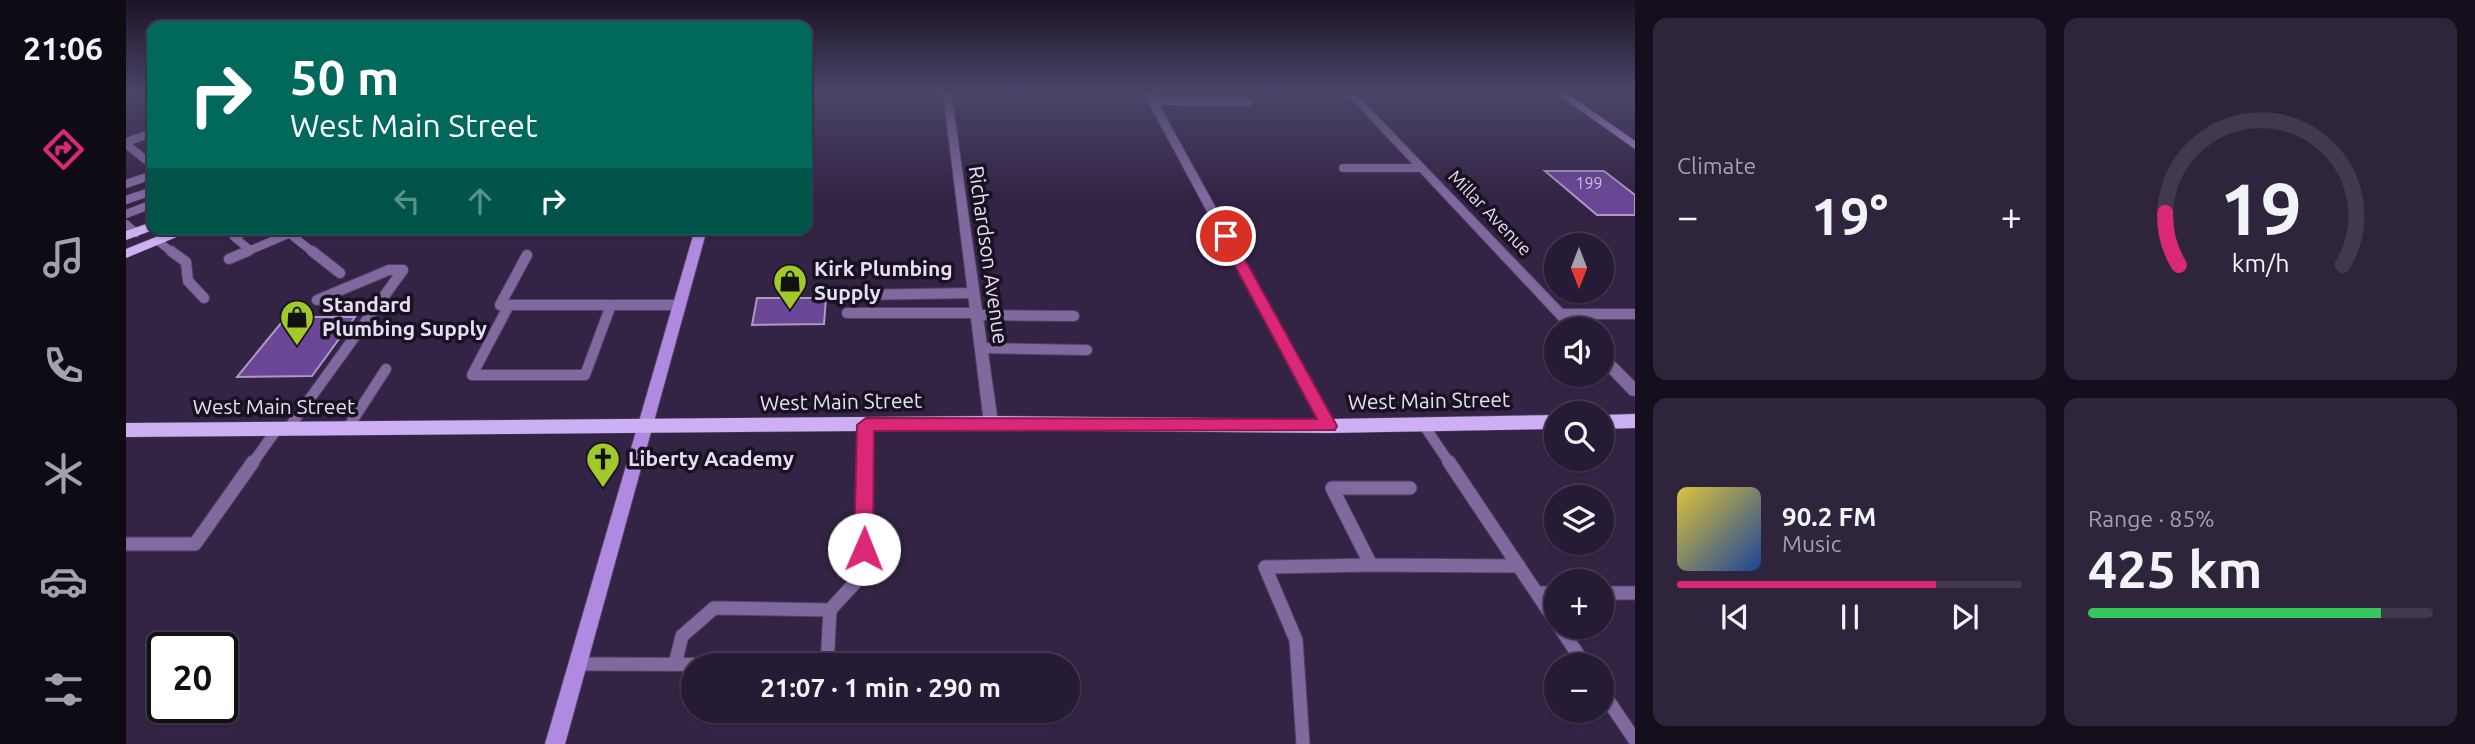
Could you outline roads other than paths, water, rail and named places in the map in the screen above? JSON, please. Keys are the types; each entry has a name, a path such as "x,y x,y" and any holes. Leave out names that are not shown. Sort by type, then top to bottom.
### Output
{"main road":[{"path":"1608,127 1635,146"},
{"path":"129,231 147,227"},
{"path":"126,254 174,235"},
{"path":"555,744 699,235"},
{"path":"1614,422 1635,421"},
{"name":"West Main Street","path":"126,430 991,423 1329,426 1544,422"}],"street":[{"name":"Richardson Avenue","path":"952,127 991,423"},
{"path":"1165,127 1329,426"},
{"name":"Millar Avenue","path":"1381,127 1564,317"},
{"path":"1614,369 1635,391"}],"lane":[{"path":"147,135 126,143 147,161"},
{"path":"1343,168 1419,168"},
{"path":"126,184 147,177"},
{"path":"126,200 147,193"},
{"path":"126,214 147,206"},
{"path":"238,235 234,237 250,250"},
{"path":"229,259 288,235"},
{"path":"291,235 340,273"},
{"path":"158,241 186,262 188,281 204,298"},
{"path":"527,255 500,306 679,306"},
{"path":"126,544 195,544 403,270 389,270 317,300"},
{"path":"854,295 974,293"},
{"path":"509,306 472,375 584,375 611,306"},
{"path":"846,313 1074,316"},
{"path":"1561,314 1635,314"},
{"path":"981,348 1087,350"},
{"path":"347,429 386,369"},
{"path":"1423,424 1544,605"},
{"path":"577,664 827,665 830,610 863,574 866,425"},
{"path":"1371,565 1332,488 1410,488"},
{"path":"1303,744 1296,640 1265,567 1519,566"},
{"path":"1536,593 1544,593"},
{"path":"1614,593 1635,593"},
{"path":"676,664 682,636 713,608 830,610"},
{"path":"1614,709 1635,740"}],"place":[{"name":"Kirk Plumbing Supply","path":"790,311"},
{"name":"Standard Plumbing Supply","path":"297,347"},
{"name":"Liberty Academy","path":"603,489"}]}
